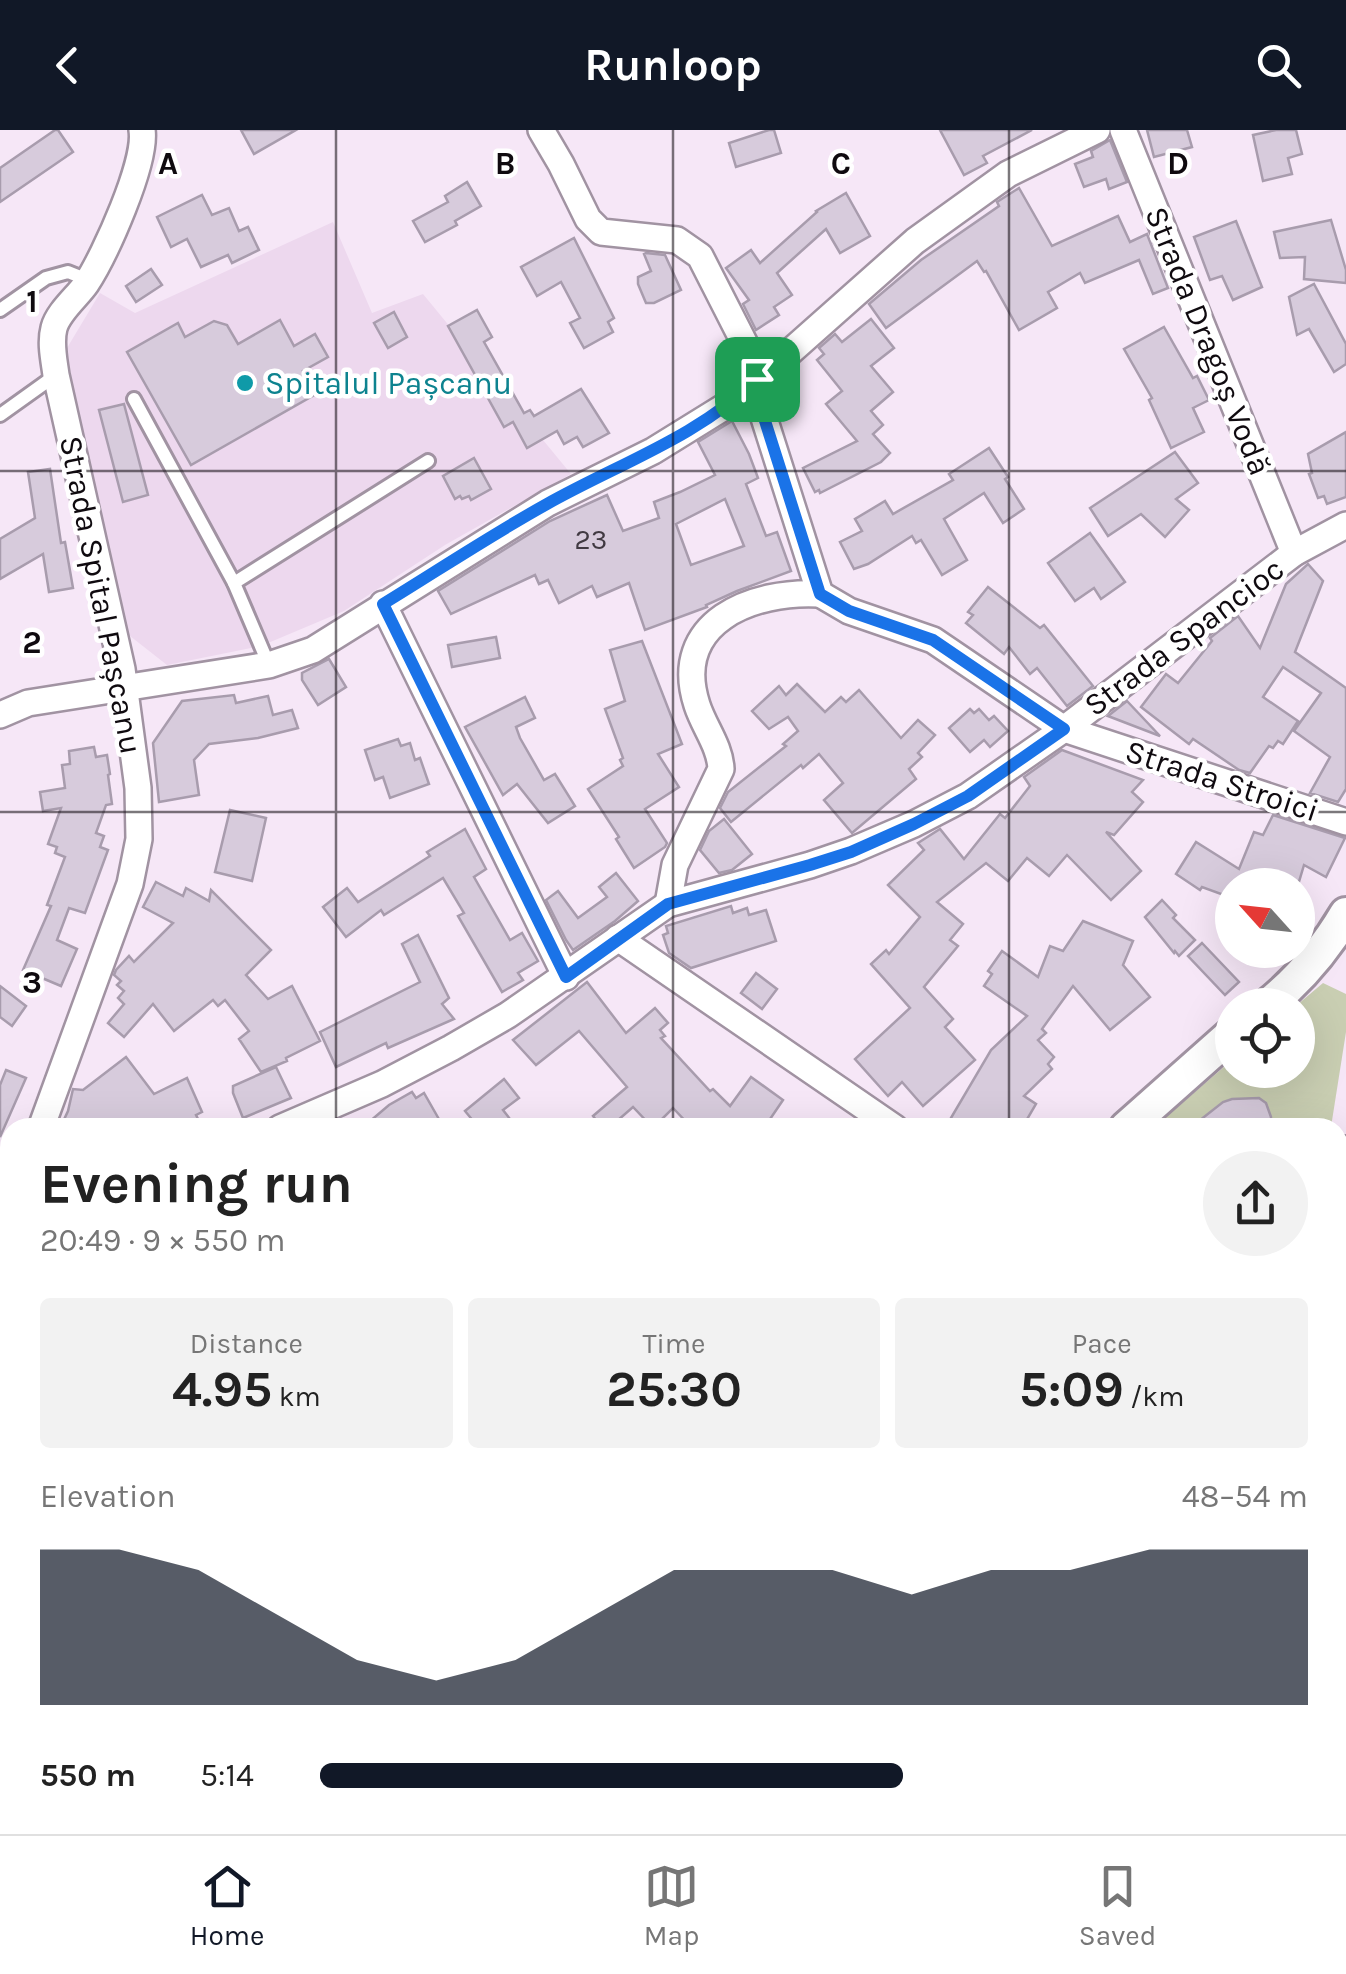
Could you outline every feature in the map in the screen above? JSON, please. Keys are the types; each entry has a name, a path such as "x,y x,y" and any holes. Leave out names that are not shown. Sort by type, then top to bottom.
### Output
{"street":[{"name":"Strada Spital Pașcanu","path":"45,1118 130,884 139,839 138,788 122,668 56,375 54,326 88,280 131,191 144,142 142,130"},
{"path":"540,130 588,220 601,232 677,240 700,256 752,358 759,402 820,594 776,596 735,608 709,626 692,656 691,677 697,705 720,757 721,770 675,865 668,904"},
{"path":"0,715 28,704 269,666 313,650 548,503 653,451 737,399 916,241 1008,174 1097,130"},
{"name":"Strada Dragoș Vodă","path":"1123,130 1294,553"},
{"name":"Strada Spancioc","path":"303,1118 382,1084 508,1016 668,904 851,852 968,796 1064,729 1294,553 1346,524"},
{"name":"Strada Stroici","path":"820,594 849,611 933,640 1064,729 1346,822"},
{"path":"383,604 566,977"},
{"path":"1285,988 1333,936 1346,914"},
{"path":"618,938 881,1118"},
{"path":"1137,1118 1215,1049"}],"lane":[{"path":"0,310 46,278 68,272 88,280"},
{"path":"0,415 56,375"},
{"path":"134,399 234,583 269,666"},
{"path":"234,583 428,461"}],"shaded area":[{"path":"333,222 372,313 423,294 571,474 445,545 344,611 261,646 167,665 116,625 61,358 100,293 135,313"}],"green space":[{"path":"1323,983 1346,994 1346,1032 1332,1118 1165,1118 1215,1075 1215,1088 1315,1088 1315,990"}],"building":[{"path":"55,130 73,152 0,202 0,168"},
{"path":"241,130 296,130 254,154"},
{"path":"774,130 781,153 736,167 729,143"},
{"path":"940,130 1032,130 983,156 987,163 964,175"},
{"path":"1147,130 1187,130 1192,147 1154,157"},
{"path":"1296,130 1302,154 1288,158 1292,174 1263,181 1253,135"},
{"path":"1110,140 1127,182 1109,189 1106,179 1084,187 1075,164 1093,157 1091,151"},
{"path":"467,182 481,206 455,221 457,225 425,242 413,221 448,202 445,196"},
{"path":"1019,188 1052,246 1118,216 1130,242 1147,234 1168,288 1153,294 1139,260 1085,283 1080,273 1048,292 1057,308 1019,330 977,261 886,328 869,304"},
{"path":"846,193 870,236 840,253 826,229 777,273 792,295 774,307 779,315 756,330 743,304 749,300 726,268 751,250 760,263 816,211"},
{"path":"202,195 212,215 229,208 239,231 248,227 259,250 232,263 228,255 201,267 187,239 171,247 157,217"},
{"path":"1331,220 1346,270 1346,283 1304,279 1305,257 1280,258 1274,232"},
{"path":"1236,221 1262,287 1233,300 1222,276 1210,280 1194,237"},
{"path":"574,238 614,318 608,322 613,332 584,348 570,323 580,318 561,282 537,296 521,267"},
{"path":"646,253 665,255 681,290 646,303 638,277 651,271"},
{"path":"151,269 162,285 136,302 126,286"},
{"path":"1314,284 1346,344 1346,364 1334,372 1309,329 1297,335 1289,297"},
{"path":"477,310 492,337 484,342 524,413 530,410 534,416 581,389 609,433 583,447 577,437 564,444 557,431 527,448 513,422 504,427 448,326"},
{"path":"394,312 407,337 388,348 374,323"},
{"path":"871,319 894,348 871,366 893,392 871,411 883,425 873,434 890,453 881,462 815,492 803,468 857,441 826,404 842,391 817,360 824,354 819,348 835,334 842,342"},
{"name":"Spitalul Pașcanu","path":"280,320 294,346 315,334 328,357 303,371 316,394 191,465 127,352 178,323 185,337 214,321 227,325 238,344"},
{"path":"1164,327 1209,400 1193,408 1204,432 1171,448 1149,400 1152,398 1124,349"},
{"path":"124,404 148,495 123,502 99,410"},
{"path":"732,421 758,478 746,484 766,536 777,532 791,571 645,630 629,583 597,597 592,586 559,603 548,580 539,584 535,575 451,614 438,591 550,521 607,495 623,531 659,518 654,502 715,475 698,442","holes":["725,499 744,546 691,565 676,524"]},
{"path":"1346,432 1346,497 1327,504 1324,496 1318,498 1309,474 1312,473 1308,454"},
{"path":"989,448 1024,509 1003,523 984,493 944,519 967,560 942,575 921,540 916,543 912,536 854,569 840,542 862,531 855,519 885,501 893,514 953,480 949,474"},
{"path":"1175,452 1198,483 1176,499 1189,510 1165,537 1141,514 1108,536 1090,508"},
{"path":"474,458 491,489 471,500 469,496 455,499 443,476"},
{"path":"50,469 61,543 65,542 73,588 49,592 43,554 0,579 0,539 35,518 28,472"},
{"path":"1090,533 1125,582 1101,599 1094,588 1075,601 1048,563"},
{"path":"1308,564 1323,581 1295,652 1346,688 1346,789 1338,802 1310,793 1330,757 1294,731 1321,693 1283,667 1263,697 1298,721 1283,744 1278,741 1273,748 1269,746 1250,773 1239,770 1193,739 1189,744 1141,707 1166,674 1178,683 1212,641 1210,638 1238,616 1260,648 1286,584"},
{"path":"988,587 1040,628 1044,625 1093,686 1067,706 1037,668 1030,674 1009,647 1004,654 966,623 973,615 968,612"},
{"path":"496,637 500,658 452,667 448,645"},
{"path":"642,641 682,744 658,754 679,787 645,809 667,843 634,868 588,789 623,766 605,709 625,701 610,650"},
{"path":"329,659 346,687 318,705 302,680 302,673"},
{"path":"797,684 825,712 841,697 846,702 859,690 901,738 918,720 935,735 918,753 922,757 909,769 916,779 852,833 824,800 843,783 819,754 731,822 720,808 728,792 786,746 783,744 798,731 788,717 769,729 752,711 779,686 786,695"},
{"path":"234,695 236,703 268,696 273,715 292,710 298,728 209,744 194,760 199,795 159,802 153,743 182,701"},
{"path":"525,697 535,718 516,727 520,738 544,780 555,774 575,806 548,823 517,784 503,795 465,727"},
{"path":"1127,701 1160,736 1108,716"},
{"path":"970,709 974,713 979,709 989,720 994,716 1008,731 990,747 984,740 970,752 949,728"},
{"path":"398,739 401,746 410,743 429,784 390,798 383,777 375,780 365,750"},
{"path":"94,747 96,757 107,755 110,774 112,804 106,805 96,833 104,836 100,847 108,850 85,913 69,908 57,940 77,949 61,986 23,970 51,906 47,905 65,857 55,853 57,847 48,844 61,808 43,811 40,792 65,788 62,765 70,764 69,751"},
{"path":"1062,750 1143,780 1132,792 1143,802 1114,835 1106,832 1141,871 1111,900 1067,855 1049,876 1027,858 1008,881 986,863 937,902 963,924 950,940 958,946 924,987 953,1019 945,1027 975,1060 923,1106 902,1082 888,1096 855,1059 910,1008 871,964 886,950 889,954 920,917 888,885 924,850 918,843 940,829 964,859 1000,814 1005,818 1030,786 1024,777"},
{"path":"230,810 266,818 252,881 215,872"},
{"path":"1273,815 1345,838 1326,877 1304,865 1239,868 1254,832 1263,835"},
{"path":"724,819 752,854 732,870 719,873 700,850 709,831"},
{"path":"465,829 486,869 474,877 510,940 522,933 538,961 518,973 523,980 502,992 458,916 464,913 443,878 384,915 381,910 346,937 323,907 347,888 358,902"},
{"path":"1196,842 1237,868 1215,868 1215,892 1202,887 1200,890 1176,874"},
{"path":"616,873 638,901 573,950 546,900 558,891 578,918 607,897 599,887"},
{"path":"156,882 183,896 186,888 209,901 211,890 271,950 246,975 268,999 292,986 320,1041 261,1072 239,1039 249,1031 225,1000 218,1006 213,1000 174,1031 153,1004 124,1037 108,1023 124,1004 118,998 124,991 117,985 121,981 114,975 116,970 129,956 134,962 173,923 143,907"},
{"path":"1162,900 1195,940 1179,956 1145,917"},
{"path":"731,906 733,913 747,908 749,915 766,910 776,941 691,968 669,953 663,935 668,933 666,926"},
{"path":"1083,921 1133,941 1123,965 1150,997 1110,1030 1073,986 1038,1040 1054,1057 1048,1064 1052,1069 1024,1096 1036,1104 1028,1118 951,1118 991,1050 1027,1016 984,986 992,974 988,971 1002,951 1038,977 1050,946 1063,951"},
{"path":"418,935 449,998 442,1004 454,1019 388,1048 386,1043 336,1067 320,1032 420,982 402,944"},
{"path":"1202,943 1215,957 1215,968 1226,968 1239,982 1233,988 1218,988 1188,956"},
{"path":"756,973 777,989 762,1009 741,993"},
{"path":"587,982 626,1033 655,1008 668,1023 660,1030 665,1036 661,1038 710,1091 713,1089 730,1106 751,1077 783,1100 771,1118 682,1118 673,1108 663,1118 643,1118 633,1107 620,1118 594,1118 627,1087 579,1031 536,1065 513,1040"},
{"path":"0,986 26,1006 12,1026 0,1017"},
{"path":"126,1057 154,1094 187,1078 202,1112 198,1118 65,1118 73,1089 83,1090"},
{"path":"276,1067 291,1098 243,1118 233,1086"},
{"path":"6,1070 26,1078 8,1118 0,1118 0,1085"},
{"path":"504,1079 519,1098 503,1110 509,1118 471,1118 465,1111"},
{"path":"412,1092 416,1098 424,1093 438,1118 374,1118"},
{"path":"1259,1098 1266,1103 1271,1118 1203,1118 1232,1099"}],"place":[{"name":"Spitalul Pașcanu","path":"245,383"}],"route":[{"path":"757,379 759,402 820,594 849,611 933,640 1064,729 968,796 851,852 668,904 566,977 383,604 548,503 653,451 737,399 757,379"}]}
